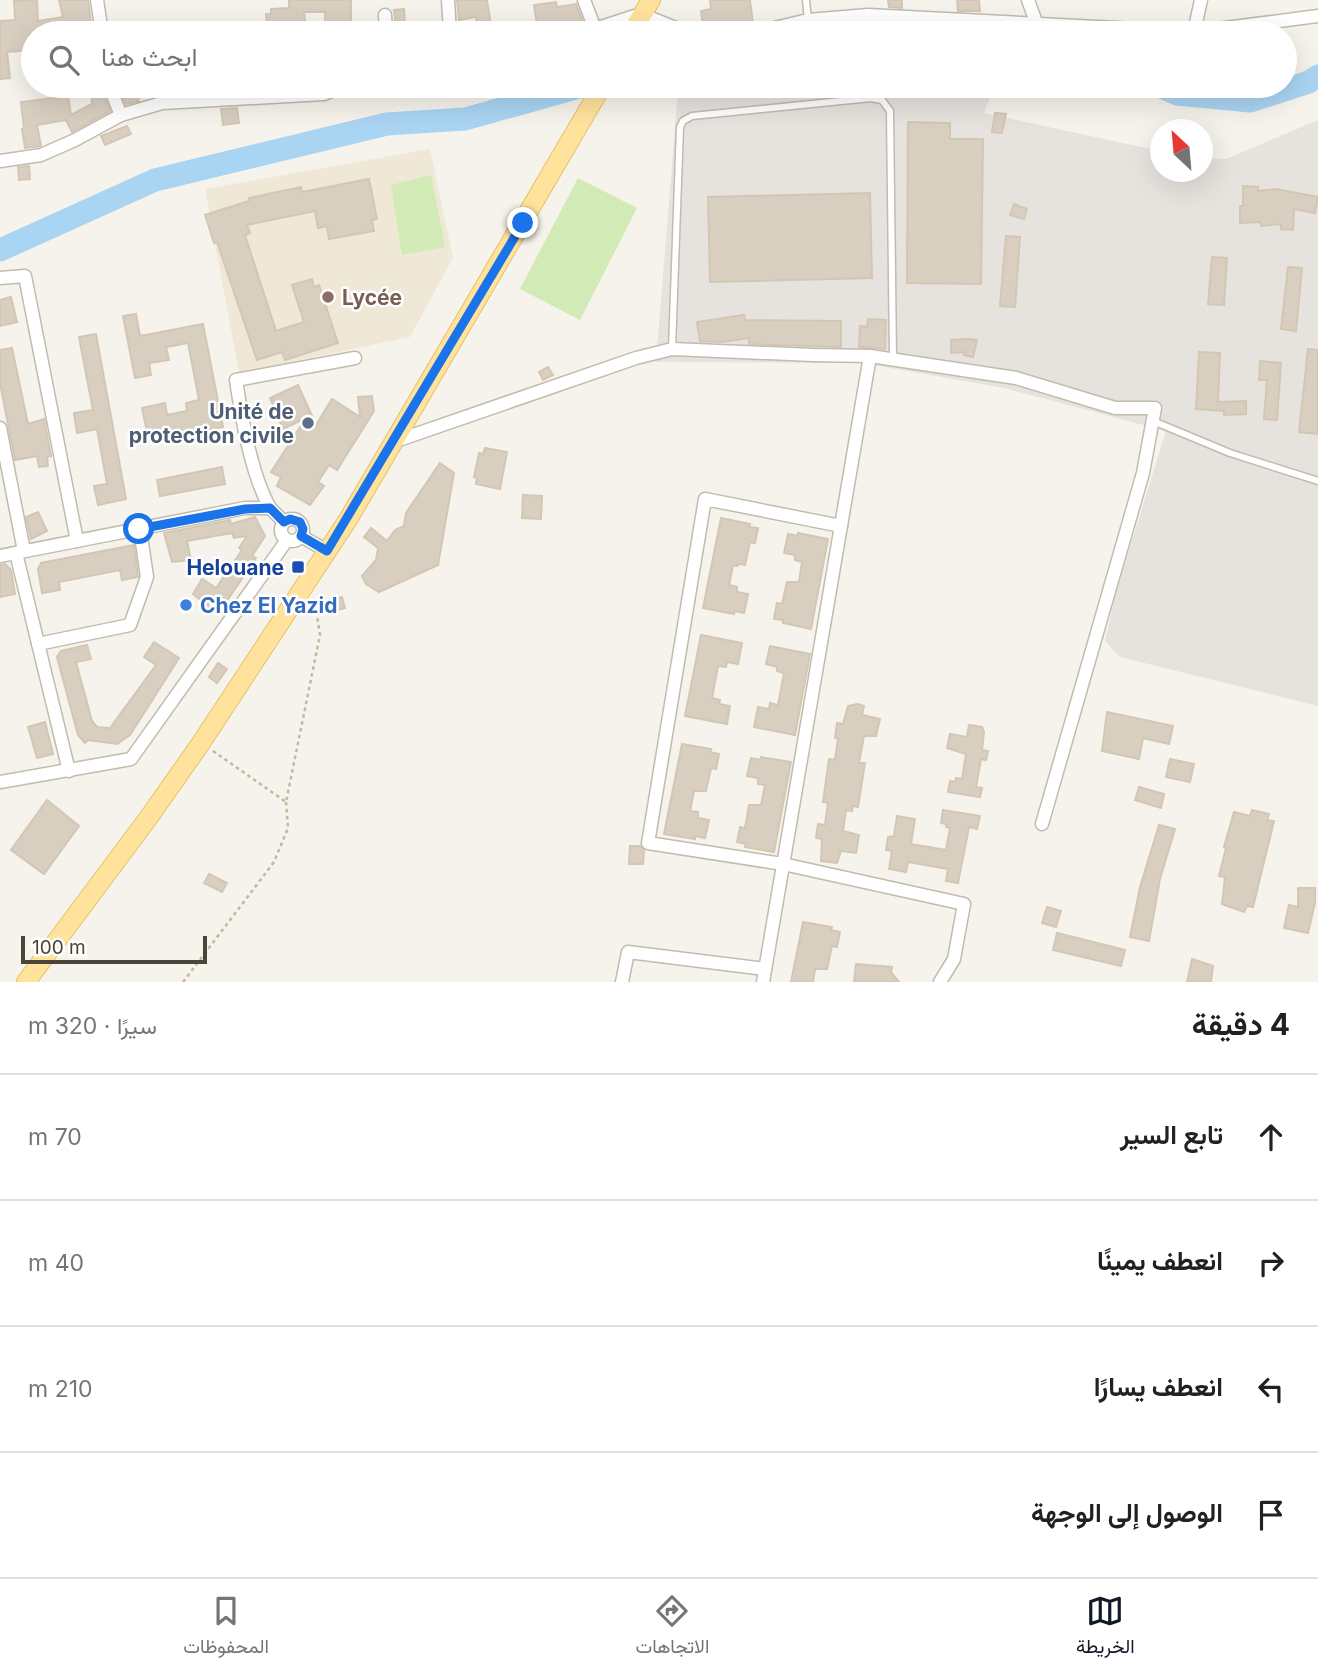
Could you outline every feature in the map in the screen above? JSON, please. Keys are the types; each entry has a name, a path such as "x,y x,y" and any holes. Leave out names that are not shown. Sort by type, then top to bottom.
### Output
{"main road":[{"path":"26,982 149,817 298,597 394,442 594,98"}],"street":[{"path":"97,0 100,21"},
{"path":"448,0 449,21"},
{"path":"584,0 592,21"},
{"path":"1028,0 1036,21"},
{"path":"1196,21 1201,0"},
{"path":"614,21 646,7 669,21"},
{"path":"385,15 385,21"},
{"path":"804,21 868,15 1012,21"},
{"path":"1279,21 1318,16"},
{"path":"114,98 121,115"},
{"path":"0,161 41,155 121,115 162,103 252,98"},
{"path":"0,278 25,276 77,541"},
{"path":"394,442 636,358 672,349 870,356 1016,378 1115,408 1155,408 1143,473 1042,824"},
{"path":"622,982 628,952 764,976 870,356"},
{"path":"284,522 270,508 264,496 242,419 236,380 355,358"},
{"path":"0,428 38,644 69,771"},
{"path":"841,526 705,499 648,843 783,864 964,904 954,959 940,982"},
{"path":"0,556 245,509 270,508"},
{"path":"290,519 300,522 303,529 301,536 295,540 287,540 281,532 284,522 290,519"},
{"path":"38,644 130,625 147,577 139,529"},
{"path":"301,536 327,551"},
{"path":"0,782 131,759 287,540"}],"lane":[{"path":"806,0 808,20"},
{"path":"672,349 680,127 683,121 692,117 871,98 882,100 890,111 893,359"},
{"path":"1153,421 1230,453 1318,481"}],"path":[{"path":"183,982 274,862 288,828 286,802 320,635 316,609 298,597"},
{"path":"201,743 286,802"}],"shaded area":[{"path":"677,98 990,98 984,113 1150,149 1150,182 1213,182 1213,158 1226,159 1318,120 1318,706 1120,657 1105,641 1116,592 1166,431 1004,388 862,363 656,362"},
{"name":"Lycée","path":"430,149 453,258 410,337 239,373 205,189"}],"green space":[{"path":"431,175 445,247 402,255 391,185"},
{"path":"578,178 637,208 580,320 520,289"}],"building":[{"path":"37,0 38,21 21,21 21,51 7,52 10,78 0,79 0,21 15,20 14,1"},
{"path":"59,0 88,0 91,21 38,21 63,17"},
{"path":"289,0 351,0 351,21 325,21 325,12 304,12 305,21 267,21 266,14 271,14 271,9 289,8"},
{"path":"457,0 487,0 490,21 476,21 476,17 459,20"},
{"path":"710,0 750,0 753,21 702,21 701,11 711,9"},
{"path":"888,0 902,0 902,8 889,7"},
{"path":"957,0 979,0 980,11 958,11"},
{"path":"556,2 557,7 576,4 583,21 536,21 534,5"},
{"path":"404,9 405,21 395,21 394,10"},
{"path":"68,98 71,115 92,104 92,98 105,98 110,111 72,132 66,120 37,125 41,146 25,148 21,102"},
{"path":"123,98 138,98 139,101 126,104"},
{"path":"237,108 239,123 223,125 221,109"},
{"path":"995,113 1006,114 1002,133 992,132"},
{"path":"908,122 950,123 950,139 983,139 981,284 907,283"},
{"path":"127,126 131,134 105,145 101,136"},
{"path":"29,166 30,179 19,180 18,167"},
{"path":"369,179 377,219 372,220 374,231 329,239 327,226 318,228 315,211 247,225 250,233 245,235 276,331 304,322 292,285 312,279 314,287 319,285 338,343 285,360 282,352 257,360 217,242 214,243 205,215 249,201 249,198 301,187 302,192"},
{"path":"1243,186 1258,187 1258,191 1276,189 1318,197 1315,213 1294,209 1293,230 1281,229 1281,224 1261,226 1261,222 1240,223"},
{"path":"870,193 872,278 710,282 708,197"},
{"path":"1014,204 1027,209 1024,219 1010,215"},
{"path":"1006,236 1020,237 1015,307 1000,306"},
{"path":"1212,257 1227,258 1224,305 1208,304"},
{"path":"1288,267 1302,268 1296,331 1281,329"},
{"path":"11,297 17,322 0,326 0,300"},
{"path":"136,314 140,336 203,324 223,427 149,441 142,408 165,403 167,415 187,411 186,403 199,400 188,343 166,347 169,360 149,363 151,375 135,378 123,316"},
{"path":"744,315 745,320 841,321 841,347 749,344 749,338 721,342 700,341 697,322"},
{"path":"868,319 886,320 885,349 859,347 860,326 867,327"},
{"path":"96,334 126,499 98,505 94,486 107,484 97,429 77,433 74,413 93,410 79,337"},
{"path":"951,340 977,340 973,357 964,355 965,352 951,353"},
{"path":"12,348 28,424 44,419 51,456 47,457 48,466 39,467 37,456 15,460 0,383 0,350"},
{"path":"1308,349 1318,350 1318,434 1299,432"},
{"path":"1199,352 1220,353 1218,402 1246,401 1246,414 1224,415 1224,411 1196,409"},
{"path":"1260,361 1281,363 1277,420 1264,419 1267,380 1259,380"},
{"path":"548,367 553,375 543,380 539,372"},
{"path":"298,385 316,425 332,399 360,417 358,397 372,396 374,411 337,470 329,465 318,482 324,486 310,505 277,486 281,477 271,472 306,418 283,429 270,398"},
{"path":"485,448 507,452 500,489 476,484 477,478 474,477 479,453 483,454"},
{"path":"440,463 454,473 438,565 379,592 366,584 362,576 376,560 378,548 364,537 371,528 387,541 395,530 404,526 406,513"},
{"path":"222,467 225,484 160,496 157,480"},
{"path":"523,495 542,496 541,519 522,518"},
{"path":"38,512 47,531 31,539 26,517"},
{"path":"255,517 265,536 252,556 256,558 218,614 193,594 202,579 216,588 242,550 239,548 247,536 234,538 232,533 187,541 191,560 172,562 164,533 230,520 231,524"},
{"path":"721,518 758,528 755,543 750,542 745,565 733,565 729,585 737,587 737,592 748,594 744,613 735,611 734,614 703,608"},
{"path":"798,533 828,539 811,629 774,619 777,603 782,604 787,582 799,582 802,562 795,560 795,555 784,553 788,534 797,536"},
{"path":"134,545 138,577 122,580 120,570 59,582 60,590 42,593 38,569 41,563"},
{"path":"5,564 11,570 15,594 0,597 0,565"},
{"path":"342,597 345,608 330,612 327,602"},
{"path":"701,635 742,643 738,664 727,662 726,667 718,666 712,698 720,700 719,704 730,706 727,724 685,716"},
{"path":"154,642 179,658 130,735 117,744 88,740 85,743 78,735 57,657 61,651 87,645 91,659 76,662 92,721 97,727 110,728 156,665 144,657"},
{"path":"770,646 810,654 795,735 754,727 758,707 769,709 770,703 778,705 784,673 777,671 777,667 766,664"},
{"path":"218,663 227,669 217,683 209,677"},
{"path":"848,706 864,706 862,715 880,719 876,736 864,736 859,763 865,763 858,807 853,806 852,811 846,810 843,831 859,835 856,853 841,851 837,863 821,861 822,839 816,838 818,824 825,825 828,803 823,802 829,759 835,760 837,723 843,724"},
{"path":"1107,712 1173,726 1169,744 1143,738 1139,759 1102,751"},
{"path":"45,722 53,754 37,758 28,727"},
{"path":"969,725 982,727 982,750 988,751 986,760 981,759 976,787 982,788 980,797 948,792 950,781 962,779 966,754 947,748 950,734 967,737"},
{"path":"682,744 711,749 710,752 719,754 716,769 711,768 706,791 694,791 690,811 698,812 698,818 709,820 705,838 664,834"},
{"path":"761,757 791,762 774,852 745,847 746,844 737,842 740,827 745,828 749,805 761,805 765,785 758,784 758,778 747,776 751,758 760,760"},
{"path":"1170,759 1194,764 1190,782 1166,777"},
{"path":"1139,787 1164,794 1161,808 1135,800"},
{"path":"47,800 79,826 44,874 11,850"},
{"path":"943,810 980,816 977,829 969,827 958,883 946,881 948,869 908,862 906,872 889,869 892,851 886,850 888,837 894,836 897,816 915,819 911,844 946,850 950,828 941,823"},
{"path":"1252,810 1269,814 1267,820 1274,821 1253,907 1247,906 1244,912 1222,904 1225,877 1219,876 1234,812 1250,816"},
{"path":"1159,825 1175,829 1160,879 1149,941 1130,937 1140,887"},
{"path":"630,846 640,846 644,850 643,864 629,864"},
{"path":"209,874 227,883 222,892 204,883"},
{"path":"1298,888 1315,888 1315,903 1308,933 1284,928 1289,905 1298,907"},
{"path":"1047,907 1061,911 1056,927 1042,923"},
{"path":"803,922 832,927 831,930 840,932 837,947 832,946 827,969 815,969 813,982 791,982"},
{"path":"1057,933 1125,950 1121,966 1053,950"},
{"path":"1192,959 1213,966 1211,982 1187,982"},
{"path":"856,964 892,967 891,972 899,982 854,982"}],"waterway":[{"path":"1297,86 1318,76"},
{"path":"0,250 155,180 387,124 465,119 540,98"},
{"path":"1219,98 1250,101 1259,98"}],"place":[{"name":"Lycée","path":"328,297"},
{"name":"Unité de protection civile","path":"308,423"},
{"name":"Helouane","path":"298,567"},
{"name":"Chez El Yazid","path":"186,605"}],"route":[{"path":"139,529 245,509 270,508 284,522 290,519 300,522 303,529 301,536 327,551 523,223"}]}
